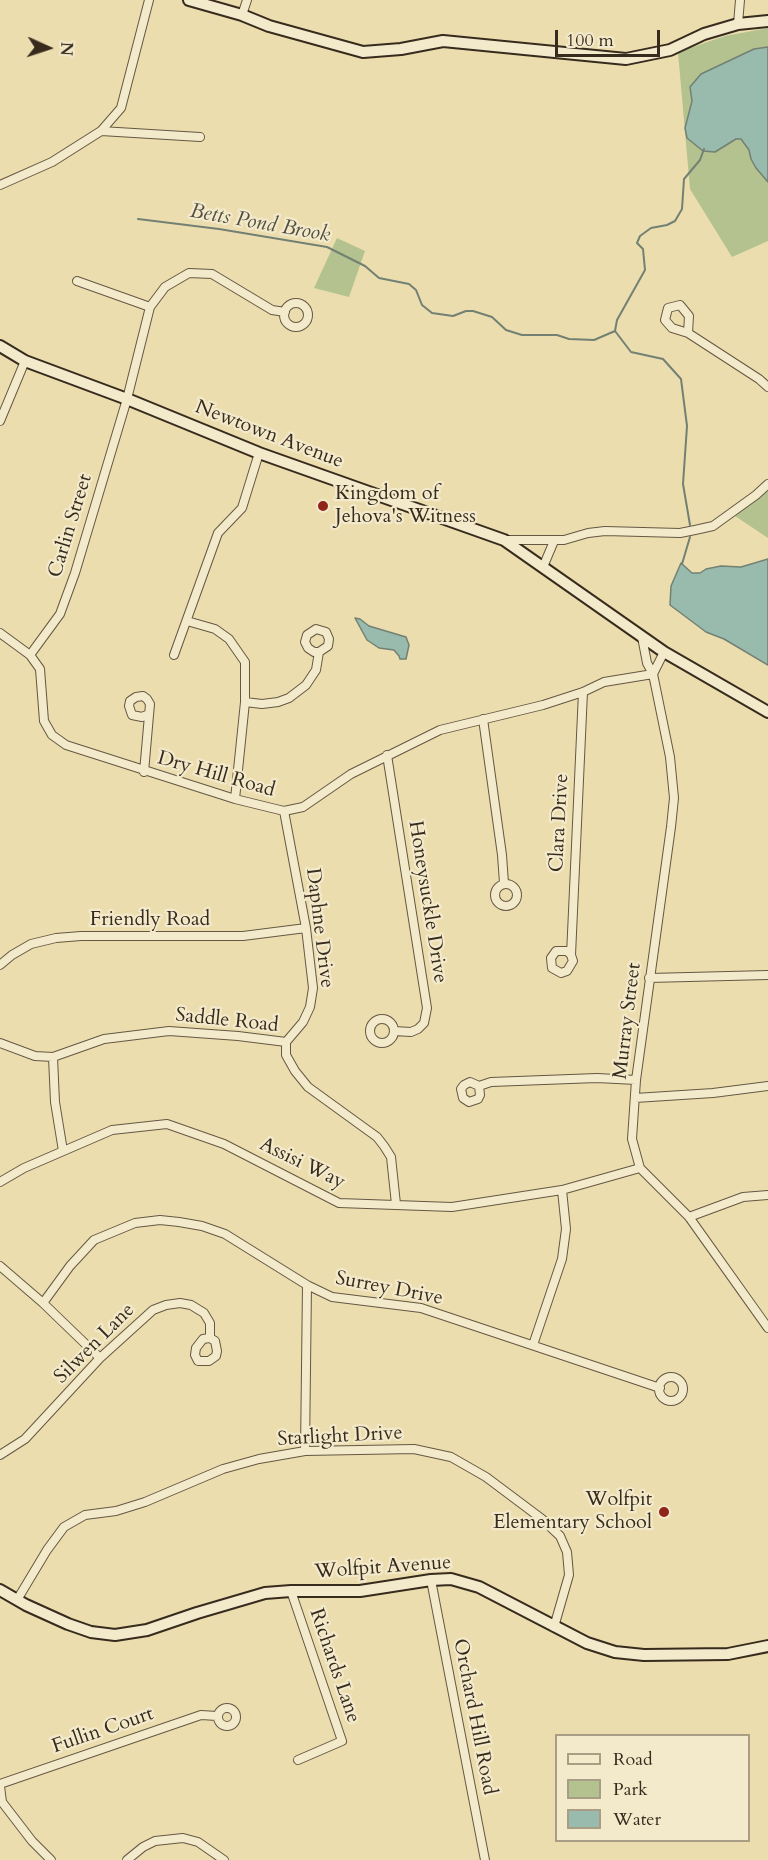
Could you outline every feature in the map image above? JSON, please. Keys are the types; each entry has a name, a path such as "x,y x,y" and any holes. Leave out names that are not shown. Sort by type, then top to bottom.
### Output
{"street":[{"path":"0,185 52,162 101,131 121,108 149,0"},
{"path":"189,0 242,15 269,26 363,52 401,49 443,41 626,59 670,50 704,34 738,24 768,21"},
{"path":"242,15 247,0"},
{"path":"738,24 740,0"},
{"path":"101,131 200,137"},
{"path":"77,281 150,307 165,287 189,273 212,274 272,310 285,312"},
{"name":"Carlin Street","path":"30,655 60,614 71,584 127,399 150,307"},
{"path":"688,333 768,387"},
{"name":"Newtown Avenue","path":"0,346 25,361 127,399 259,453 504,540 664,652 768,712"},
{"path":"0,421 25,361"},
{"path":"174,655 218,533 242,508 259,453"},
{"path":"504,540 554,541 605,531 680,533 695,530 712,526 768,484"},
{"path":"543,567 554,541"},
{"path":"187,621 215,629 229,639 244,662 245,702 235,800"},
{"path":"0,633 30,655"},
{"name":"Murray Street","path":"640,1168 632,1139 636,1080 674,798 670,757 653,674 647,663 642,637"},
{"path":"245,702 262,704 278,702 297,693 316,670 319,652"},
{"path":"653,674 664,652"},
{"name":"Dry Hill Road","path":"30,655 40,669 44,721 52,735 66,745 235,800 284,811 303,807 351,774 387,754 440,730 543,705 583,692 604,682 653,674"},
{"name":"Clara Drive","path":"571,955 583,692"},
{"path":"144,772 149,714"},
{"path":"483,719 504,884"},
{"name":"Honeysuckle Drive","path":"387,754 427,1008 424,1023 418,1029 411,1032 394,1031"},
{"name":"Daphne Drive","path":"284,811 306,928 313,988 310,1007 303,1022 286,1042"},
{"name":"Friendly Road","path":"0,965 31,944 56,938 243,936 306,928"},
{"path":"650,978 768,975"},
{"name":"Saddle Road","path":"53,1058 104,1039 169,1030 286,1042 286,1055 308,1087 377,1137 384,1146 391,1157 396,1204"},
{"path":"0,1043 35,1056 53,1058 55,1102 63,1151"},
{"path":"479,1086 491,1082 586,1078 636,1080"},
{"path":"635,1098 714,1093 768,1086"},
{"name":"Assisi Way","path":"0,1182 24,1168 112,1130 167,1124 224,1144 339,1203 452,1207 562,1190 640,1168"},
{"path":"640,1168 690,1217 768,1328"},
{"path":"533,1345 562,1259 567,1229 562,1190"},
{"path":"690,1217 743,1197 768,1195"},
{"name":"Surrey Drive","path":"43,1303 70,1266 94,1240 135,1223 160,1220 202,1226 225,1234 308,1285 332,1297 421,1308 660,1388"},
{"path":"0,1266 43,1303 100,1358"},
{"path":"305,1451 308,1285"},
{"name":"Silwen Lane","path":"0,1455 26,1439 100,1358 153,1310 165,1305 180,1303 191,1305 204,1312 210,1323 210,1338"},
{"name":"Starlight Drive","path":"17,1600 47,1550 64,1527 85,1515 116,1511 145,1502 224,1469 259,1459 305,1451 414,1449 451,1457 486,1477 547,1523 565,1544 569,1575 554,1627"},
{"name":"Wolfpit Avenue","path":"0,1590 47,1616 83,1630 123,1635 147,1630 255,1595 291,1591 360,1591 451,1579 473,1585 597,1647 627,1654 728,1654 768,1646"},
{"name":"Orchard Hill Road","path":"431,1580 485,1860"},
{"name":"Richards Lane","path":"291,1591 342,1741 298,1760"},
{"name":"Fullin Court","path":"0,1785 201,1715 217,1716"},
{"path":"0,1785 1,1802 32,1841 51,1860"},
{"path":"127,1860 155,1841 183,1838 198,1842 224,1860"}],"green space":[{"path":"768,28 768,241 732,257 690,189 678,52 725,36"},
{"path":"337,238 365,251 349,297 314,288"},
{"path":"768,490 768,538 735,516"}],"water":[{"path":"768,47 768,182 756,168 749,150 741,139 736,139 715,152 703,151 687,138 685,128 692,101 690,87 701,74 754,49"},
{"path":"768,559 768,665 724,639 706,632 670,605 671,586 681,563 692,573 700,573 706,569 721,566 741,567"},
{"path":"355,618 369,626 406,637 409,645 406,659 400,659 394,650 379,648 367,640"}],"waterway":[{"path":"615,331 617,320 645,270 643,249 637,243 640,236 651,228 675,221 682,209 684,179 700,160 704,149"},
{"name":"Betts Pond Brook","path":"138,219 219,229 327,247 365,266 379,278 409,284 416,290 422,305 432,313 453,316 473,311 492,317 506,330 522,335 557,335 569,339 594,340 615,331"},
{"name":"Betts Pond Brook","path":"615,331 631,352 663,359 681,379 687,426 683,484 690,525"},
{"name":"Betts Pond Brook","path":"682,564 690,537"}],"place":[{"name":"Kingdom of Jehova's Witness","path":"323,506"},
{"name":"Wolfpit Elementary School","path":"664,1512"}]}
